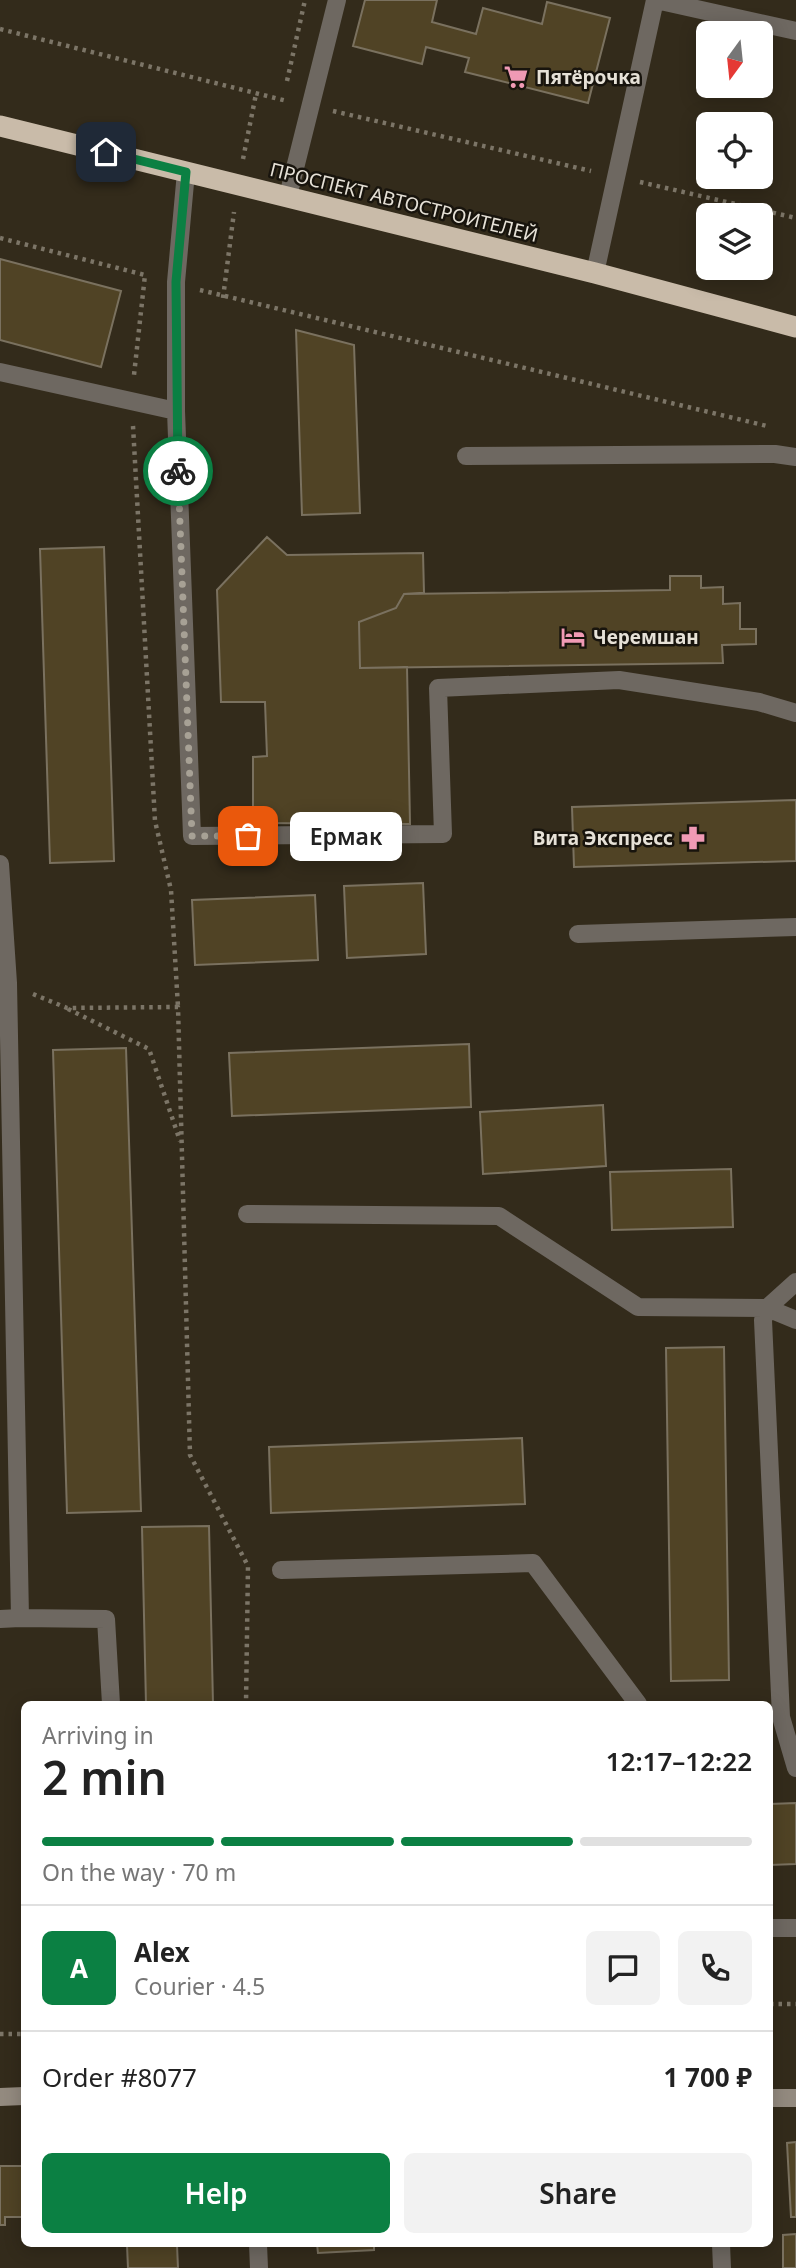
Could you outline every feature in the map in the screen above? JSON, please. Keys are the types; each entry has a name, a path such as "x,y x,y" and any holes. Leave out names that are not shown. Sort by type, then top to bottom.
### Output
{"highway":[{"name":"ПРОСПЕКТ АВТОСТРОИТЕЛЕЙ","path":"0,126 595,273 796,327"}],"street":[{"path":"288,196 337,0"},
{"path":"595,273 656,0 796,31"},
{"path":"186,172 176,282 176,411 192,836 443,834 438,688 619,680 759,702 796,713"},
{"path":"0,372 176,411"},
{"path":"466,456 775,454 796,457"},
{"path":"0,864 1,916 8,983 8,1321 20,1618"},
{"path":"578,934 796,927"},
{"path":"247,1214 499,1216 638,1307 767,1308 796,1320"},
{"path":"796,1282 767,1308 763,1320 776,1717 796,1768"},
{"path":"281,1570 533,1563 636,1701"},
{"path":"0,1619 106,1619 111,1701"},
{"path":"773,1928 796,1928"},
{"path":"0,2097 21,2096"},
{"path":"773,2098 796,2098"},
{"path":"258,2247 259,2268"},
{"path":"721,2247 722,2268"}],"path":[{"path":"282,100 305,0"},
{"path":"0,29 282,100 796,218"},
{"path":"0,238 176,282 223,298 769,427"},
{"path":"145,275 131,403 155,821 171,890 178,1007 190,1455 248,1566 246,1701"},
{"path":"8,983 149,1049 182,1146"},
{"path":"67,1009 178,1007"},
{"path":"773,2004 796,2004"},
{"path":"0,2035 21,2034"}],"building":[{"path":"365,0 437,0 432,22 476,34 483,8 542,24 547,2 610,18 588,103 465,72 469,58 426,47 422,64 353,46"},
{"path":"0,259 121,291 101,367 0,340"},
{"path":"296,330 354,345 360,513 302,515"},
{"path":"267,537 287,555 423,553 424,593 404,594 396,608 359,622 360,668 407,667 410,824 253,823 253,757 267,756 265,702 221,702 217,590"},
{"path":"104,547 114,861 50,863 40,549"},
{"path":"670,576 701,576 701,588 723,587 723,604 740,603 740,629 756,629 756,644 722,645 723,663 360,668 359,622 396,608 404,594 670,590"},
{"path":"796,800 796,861 574,867 572,807"},
{"path":"423,883 426,954 347,958 344,886"},
{"path":"315,895 318,960 195,965 192,900"},
{"path":"469,1044 471,1107 232,1116 229,1053"},
{"path":"126,1048 141,1511 67,1513 53,1050"},
{"path":"603,1105 606,1166 483,1174 480,1112"},
{"path":"731,1169 733,1227 612,1230 610,1172"},
{"path":"724,1347 729,1680 671,1681 666,1348"},
{"path":"522,1438 525,1504 271,1513 269,1447"},
{"path":"209,1526 213,1701 146,1701 142,1527"},
{"path":"796,1803 796,1864 773,1865 773,1804"},
{"path":"796,2142 796,2217 791,2217 787,2143"},
{"path":"0,2166 21,2166 21,2217 5,2217 5,2225 0,2225"},
{"path":"796,2234 796,2268 783,2268 783,2235"},
{"path":"127,2247 177,2247 178,2268 128,2268"},
{"path":"317,2247 374,2247 374,2250 318,2253"}],"way so far":[{"path":"178,471 192,836 248,836"}],"place":[{"name":"Пятёрочка","path":"516,77"},
{"name":"Черемшан","path":"573,637"},
{"name":"Ермак","path":"248,836"},
{"name":"Вита Экспресс","path":"693,838"}],"route":[{"path":"106,152 186,172 176,282 178,471"}]}
